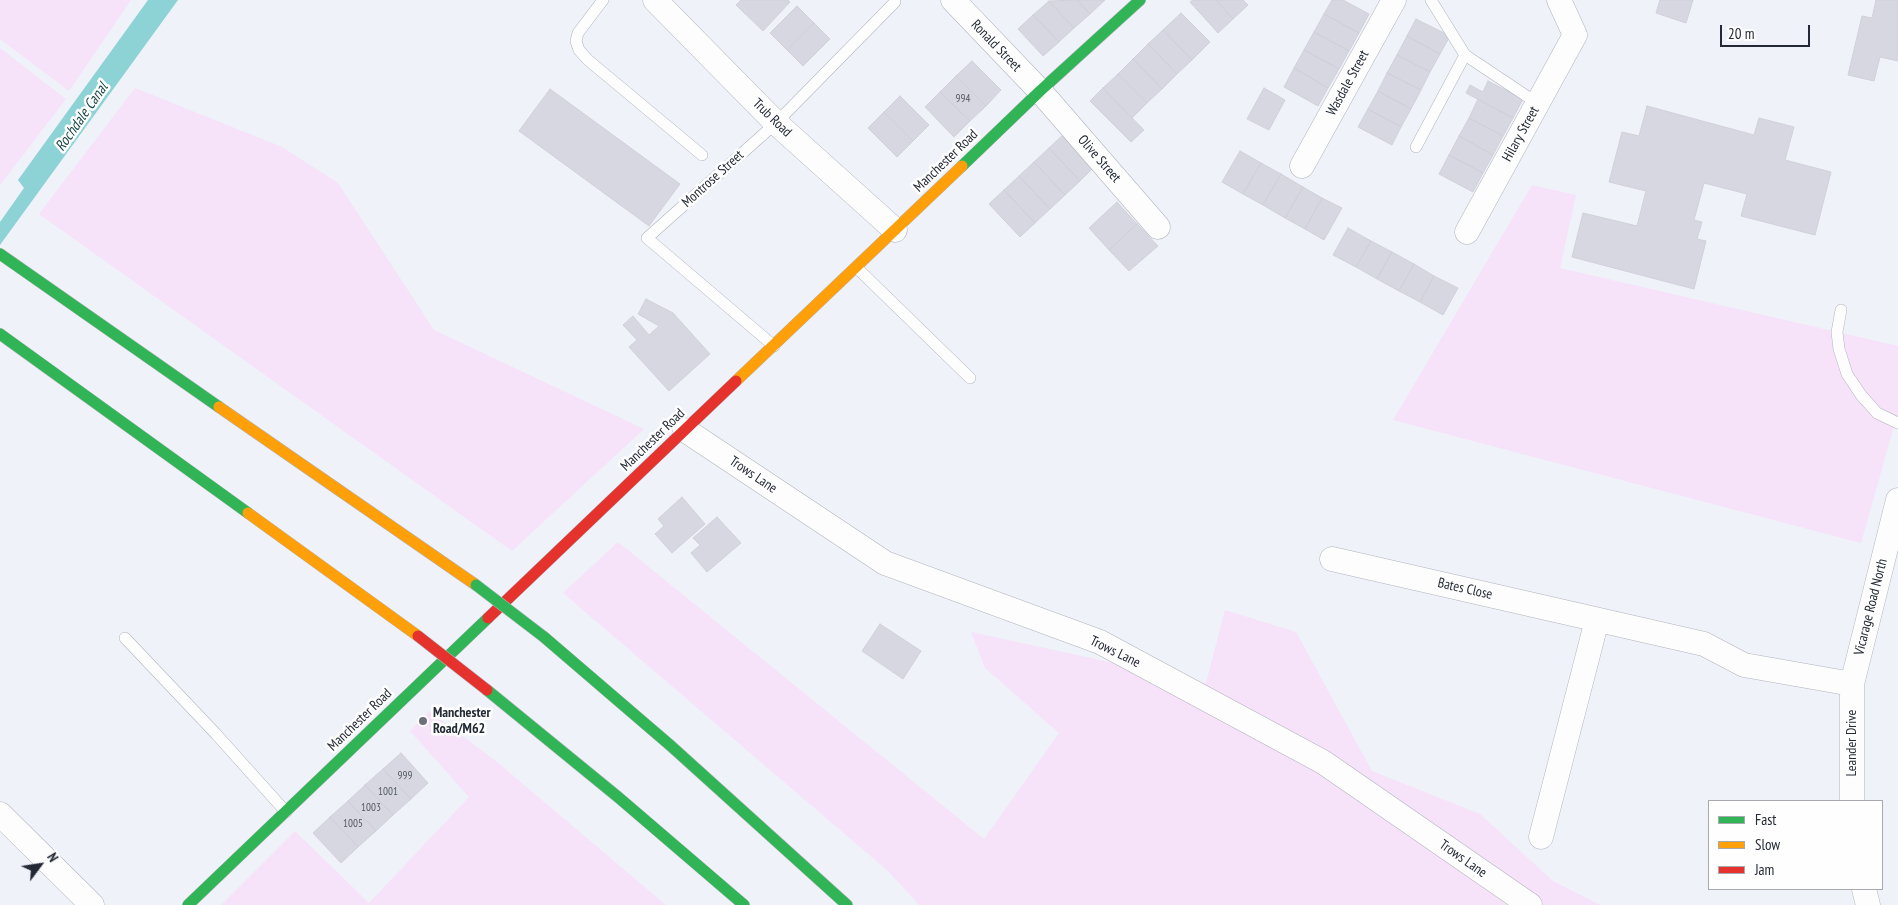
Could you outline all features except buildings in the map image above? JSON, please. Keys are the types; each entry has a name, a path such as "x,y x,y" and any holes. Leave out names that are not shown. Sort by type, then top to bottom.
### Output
{"main road":[{"name":"Manchester Road","path":"188,905 1040,91 1140,0"},
{"path":"0,254 476,585 544,637 686,759 847,905"},
{"path":"2,336 418,636 618,797 744,905"}],"street":[{"name":"Trub Road","path":"655,0 776,123 895,230"},
{"name":"Ronald Street","path":"953,0 1040,91"},
{"name":"Wasdale Street","path":"1302,166 1394,0"},
{"name":"Hilary Street","path":"1467,232 1575,36 1559,0"},
{"name":"Olive Street","path":"1040,91 1158,227"},
{"name":"Trows Lane","path":"685,430 885,563 1100,642 1324,762 1530,905"},
{"name":"Vicarage Road North","path":"1852,684 1898,500"},
{"name":"Bates Close","path":"1332,559 1704,644 1744,665 1852,684"},
{"path":"1541,837 1597,620"},
{"name":"Leander Drive","path":"1852,684 1852,800"},
{"path":"0,814 92,905"},
{"path":"1864,890 1868,905"}],"lane":[{"path":"603,0 578,33 576,40 579,50 588,60 702,155"},
{"path":"1431,0 1465,55 1537,103"},
{"name":"Montrose Street","path":"774,346 647,238 776,123 895,2"},
{"path":"1416,147 1465,55"},
{"path":"856,267 970,378"},
{"path":"1841,310 1837,332 1839,350 1847,374 1861,395 1877,413 1898,423"},
{"path":"125,638 216,734 286,812"}],"shaded area":[{"path":"0,0 131,0 69,91 0,39"},
{"path":"0,48 66,99 0,185"},
{"path":"135,88 282,147 338,183 434,330 644,429 512,551 39,214"},
{"path":"1532,185 1576,195 1560,268 1898,346 1898,412 1861,543 1393,420"},
{"path":"618,542 984,839 1059,733 985,668 971,632 1206,683 1225,610 1296,632 1372,771 1480,814 1553,881 1600,905 919,905 888,871 563,593"},
{"path":"429,711 497,762 666,905 221,905 295,831 369,903 469,797 410,731"}],"water":[{"name":"Rochdale Canal","path":"148,0 178,0 0,245 0,222 24,188 18,180"}],"traffic: fast":[{"path":"962,166 1040,91 1140,0"},
{"path":"0,254 219,407"},
{"path":"0,334 248,513"},
{"path":"476,585 544,637"},
{"path":"188,905 488,618"},
{"path":"544,637 671,746 847,905"},
{"path":"487,690 618,797 744,905"}],"traffic: slow":[{"path":"736,381 962,166"},
{"path":"219,407 476,585"},
{"path":"248,513 418,636"}],"traffic: jam":[{"path":"488,618 736,381"},
{"path":"418,636 487,690"}],"place":[{"name":"Manchester Road/M62","path":"423,721"}]}
